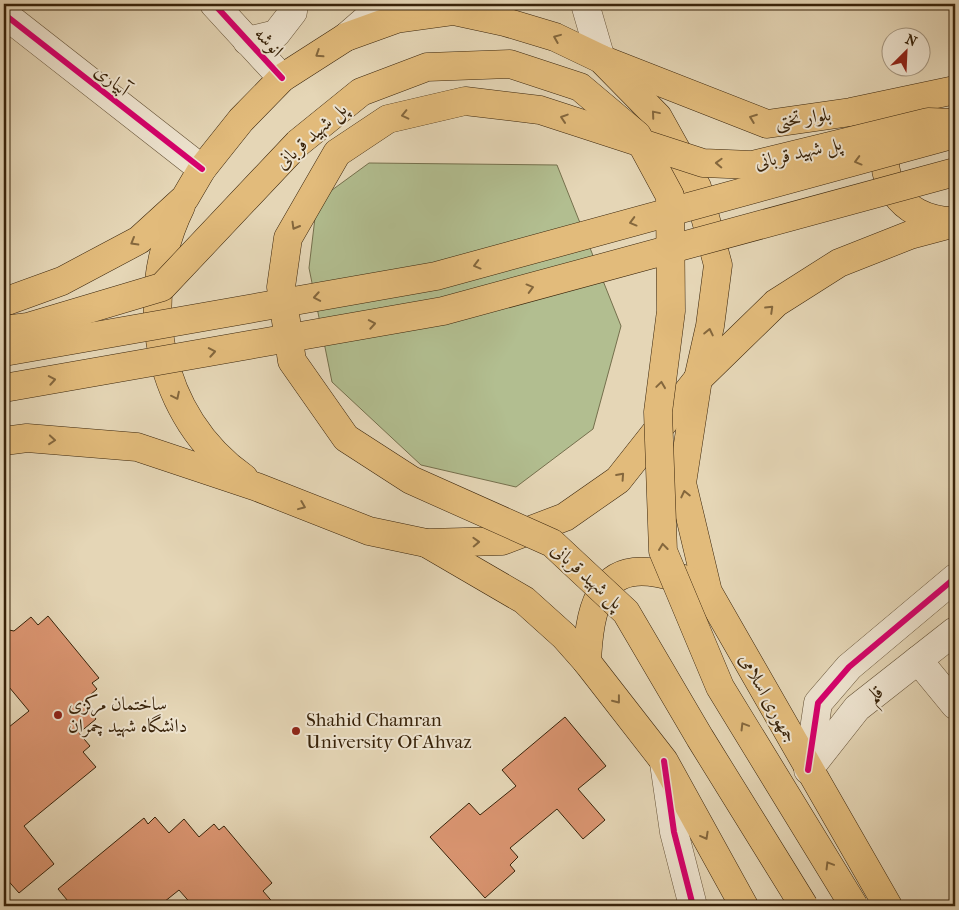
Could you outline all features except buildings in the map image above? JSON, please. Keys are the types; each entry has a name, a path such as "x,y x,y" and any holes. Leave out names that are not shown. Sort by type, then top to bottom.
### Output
{"main road":[{"name":"بلوار تختی","path":"185,198 202,169 241,120 282,78 346,37 396,19 454,11 505,22 555,37 601,59 767,124 851,112 943,93"},
{"name":"جمهوری اسلامی","path":"601,59 658,117 697,187 718,265 710,326 698,379 682,483 708,592 808,770 888,906"},
{"name":"پل شهید قربانی","path":"4,330 28,327 162,287 298,143 360,92 427,67 510,64 580,87 637,135 670,196 671,311 658,412 663,551 720,687 854,906"},
{"path":"943,93 904,114 894,126 885,154 886,170 890,184 908,208 936,220 955,222"},
{"name":"پل شهید قربانی","path":"804,906 700,738 626,612 552,543 411,480 346,438 292,361 280,286 288,238 337,153 388,119 465,101 540,110 703,163 752,165 928,122 955,122"},
{"name":"پل شهید قربانی","path":"4,352 436,276 955,134"},
{"path":"4,388 443,312 955,172"},
{"path":"4,302 62,281 139,240 185,198"},
{"path":"185,198 163,250 158,277 156,305 158,334 163,360 171,386 198,432 235,472 257,487"},
{"path":"4,441 27,438 137,447 257,487 369,531 426,543 502,541 565,517 618,480 698,379 776,303 839,264 910,235 955,222"},
{"path":"426,543 524,600 564,636 587,662 664,761 744,906"},
{"path":"587,662 588,627 601,592 620,575 644,570 687,580 708,592"}],"street":[{"name":"انوشه","path":"214,4 282,78"},
{"path":"247,42 276,34 293,12 293,4"},
{"path":"346,37 384,4"},
{"path":"586,4 601,59"},
{"name":"آبیاری","path":"4,14 202,169"},
{"path":"808,770 818,703 849,667 955,578"},
{"name":"قلم","path":"808,770 857,708 955,631"},
{"path":"918,660 955,705"},
{"path":"664,761 674,832 693,906"}],"green space":[{"path":"369,163 557,165 621,326 593,429 516,487 421,465 332,382 309,268 317,201"}],"cycle path":[{"path":"214,4 282,78"},
{"path":"4,14 202,169"},
{"path":"808,770 818,703 849,667 955,578"},
{"path":"664,761 674,832 693,906"}],"place":[{"name":"ساختمان مرکزی دانشگاه شهید چمران","path":"58,715"},
{"name":"Shahid Chamran University Of Ahvaz","path":"296,731"}]}
